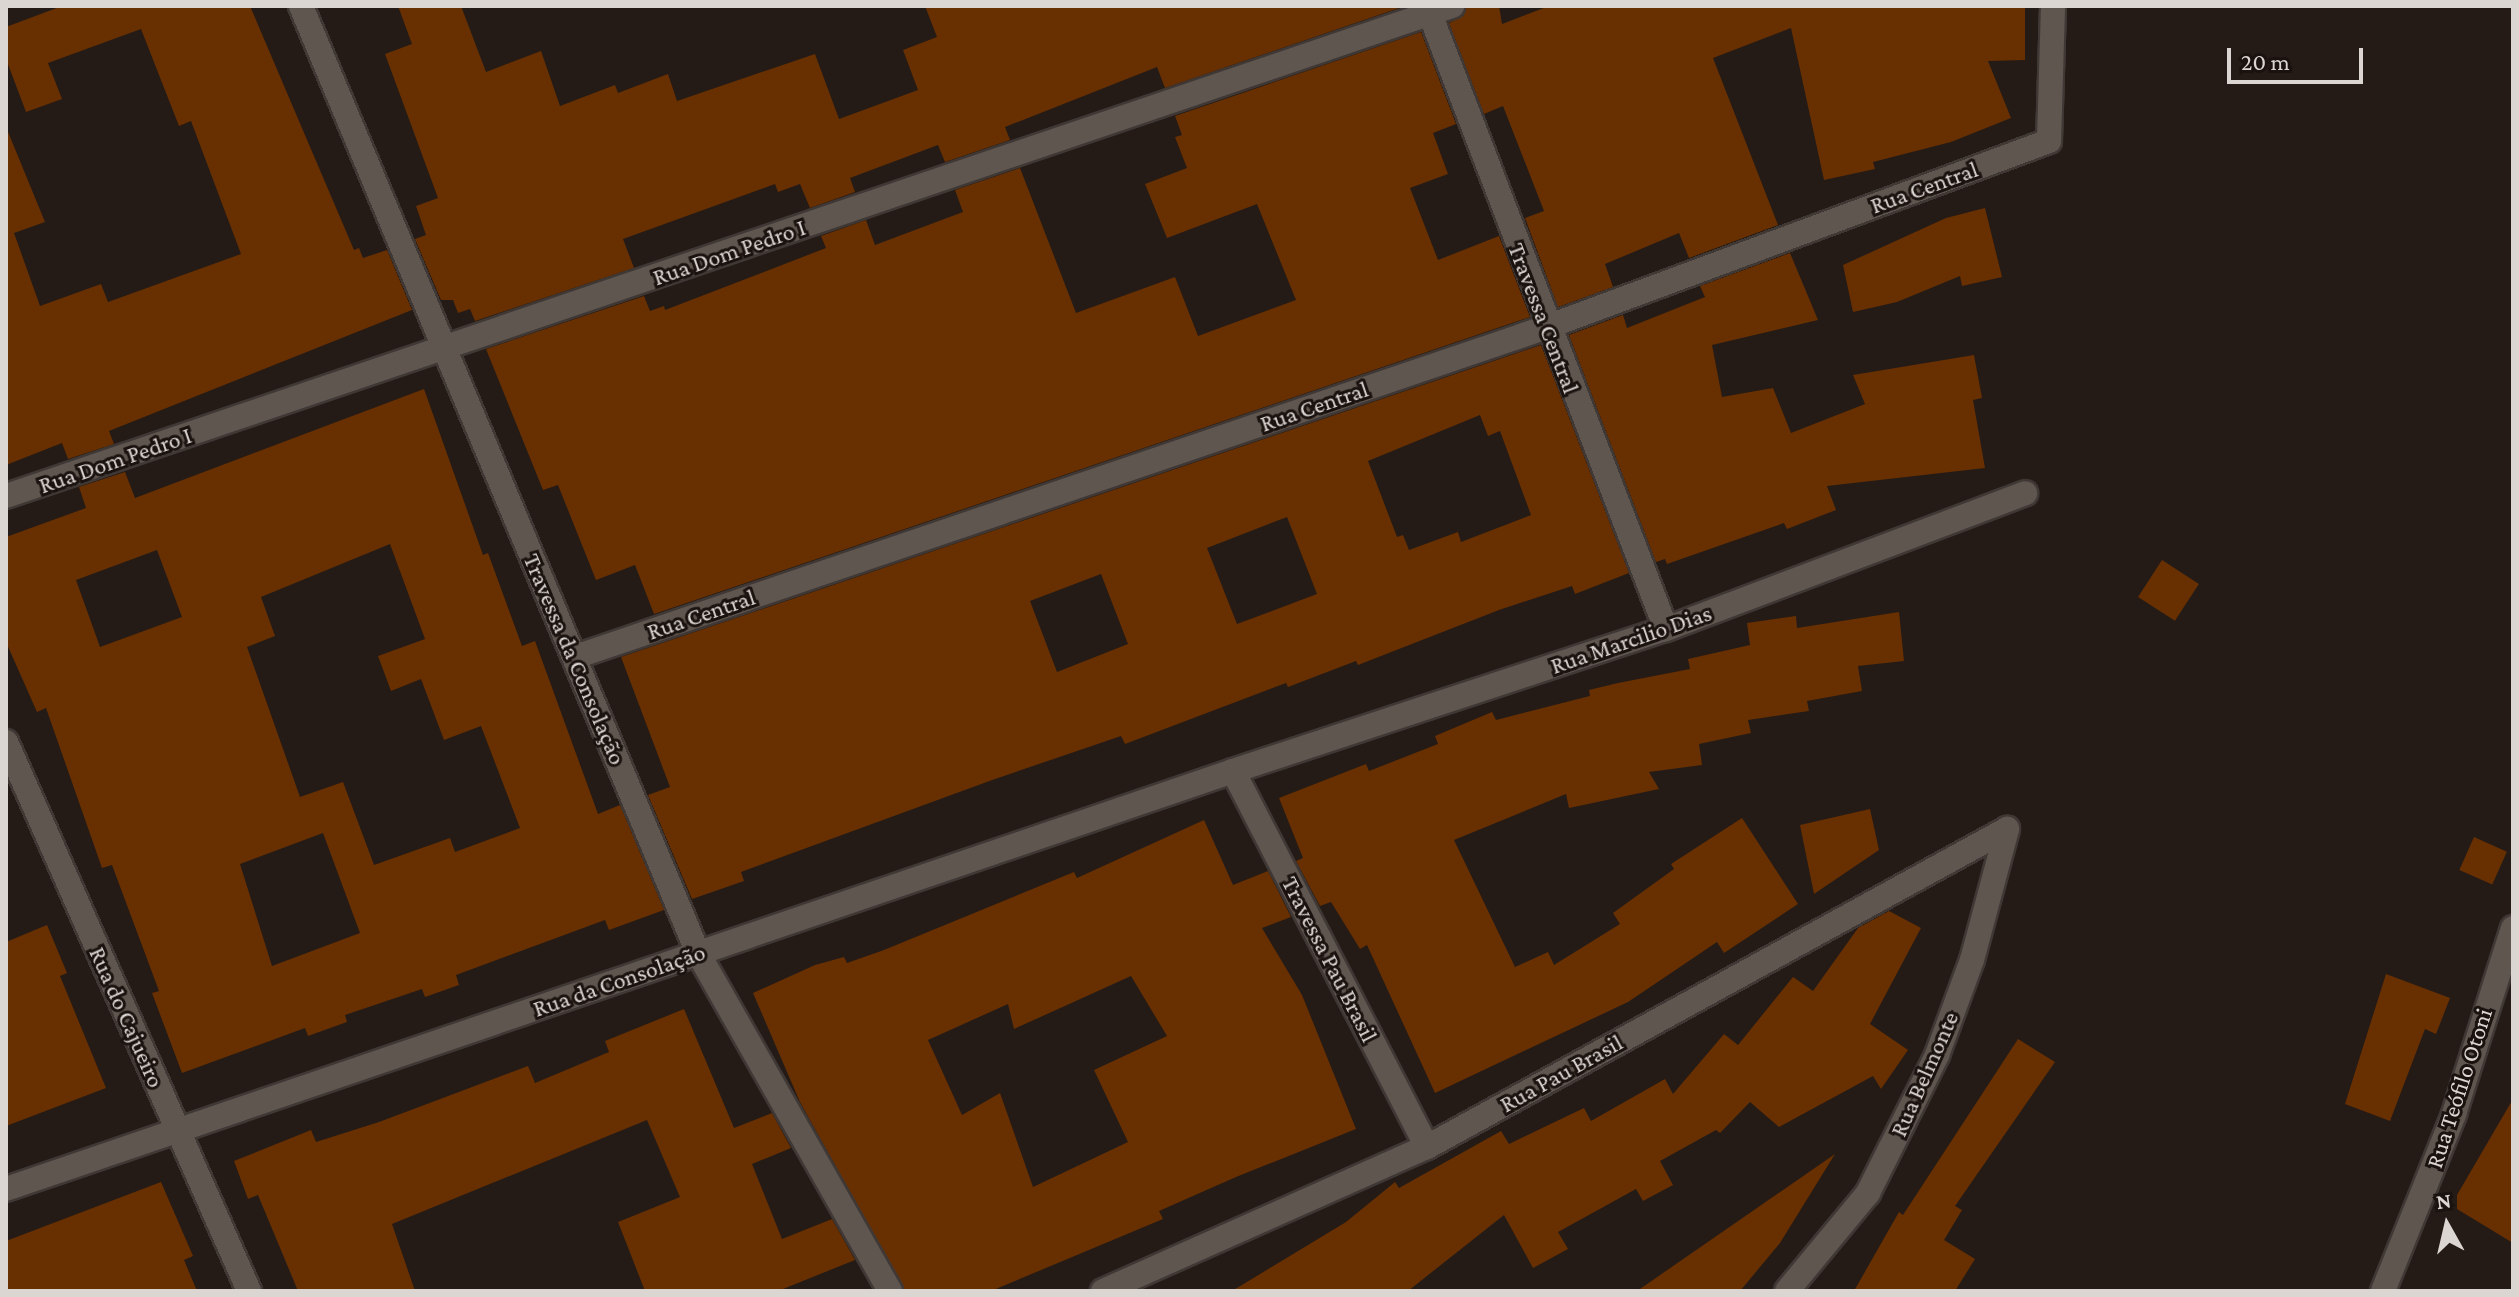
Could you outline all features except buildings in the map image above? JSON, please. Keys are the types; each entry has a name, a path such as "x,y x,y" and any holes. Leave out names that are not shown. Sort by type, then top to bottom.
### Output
{"street":[{"name":"Travessa da Consolação","path":"301,6 442,350 575,657 698,953 890,1291"},
{"name":"Rua Central","path":"575,657 1547,327 2049,141 2053,6"},
{"name":"Rua Dom Pedro I","path":"6,496 442,350 1436,8"},
{"name":"Travessa Central","path":"1436,8 1547,327 1666,629"},
{"name":"Rua Marcilio Dias","path":"1233,771 1666,629 2025,493"},
{"name":"Rua do Cajueiro","path":"6,742 249,1291"},
{"name":"Rua da Consolação","path":"6,1189 1233,771"},
{"name":"Travessa Pau Brasil","path":"1233,771 1427,1147"},
{"name":"Rua Pau Brasil","path":"1103,1291 1427,1147 2007,829"},
{"name":"Rua Belmonte","path":"1787,1291 1868,1193 1937,1055 1972,960 2007,829"},
{"name":"Rua Teófilo Otoni","path":"2383,1291 2454,1114 2513,928"}]}
